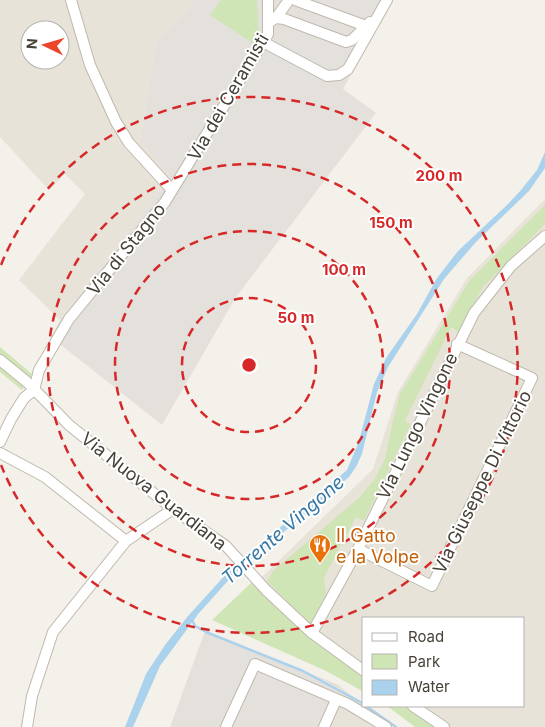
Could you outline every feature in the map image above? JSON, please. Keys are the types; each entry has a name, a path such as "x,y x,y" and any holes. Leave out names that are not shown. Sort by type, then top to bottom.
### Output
{"street":[{"name":"Via di Stagno","path":"0,442 24,398 34,390 40,370 69,319 165,202 172,190 129,142 116,122 90,65 71,0"},
{"name":"Via dei Ceramisti","path":"172,190 268,34 272,21 268,0"},
{"path":"272,21 289,0"},
{"path":"295,0 366,26"},
{"path":"263,42 327,76 339,74 348,69 387,0"},
{"path":"272,21 284,19 346,42 352,40 378,15"},
{"name":"Via Lungo Vingone","path":"312,633 358,549 457,344 474,313 511,266 545,236"},
{"name":"Via Giuseppe Di Vittorio","path":"358,549 432,586 532,378 457,344"},
{"name":"Via Nuova Guardiana","path":"0,360 27,382 69,425 174,509 226,546 266,590 312,633 362,670"},
{"path":"0,454 45,477 126,541"},
{"path":"27,727 32,696 53,632 126,541 174,509"},
{"path":"226,727 255,664 348,704 386,727"},
{"path":"324,727 336,700"},
{"path":"414,707 444,727"}],"shaded area":[{"path":"0,0 188,0 193,4 156,43 140,140 170,178 60,320 19,280 85,194 65,174 49,190 0,137"},
{"path":"188,0 393,0 343,89 376,113 236,297 162,425 51,337 60,320 170,178 140,140 156,43 193,4"},
{"path":"545,199 545,727 448,727 418,707 525,707 525,617 362,617 362,667 317,633 261,578 373,469 398,392 467,278"},
{"path":"205,631 339,685 322,727 170,727"},
{"path":"339,685 362,704 362,707 365,707 393,727 322,727"}],"green space":[{"path":"221,0 257,0 259,35 254,44 210,15"},
{"path":"545,205 545,224 483,287 458,332 451,327 405,421 411,424 364,521 356,517 324,578 326,594 310,624 267,581 273,571 360,497 374,480 385,459 400,394 470,280"},
{"path":"0,347 32,374 22,390 0,372"},
{"path":"251,583 316,642 362,672 362,691 326,671 212,620"},
{"path":"388,707 412,707 440,727 415,727"}],"water":[{"name":"Torrente Vingone","path":"545,152 545,168 529,191 476,242 444,279 388,367 377,392 362,454 349,477 235,573 199,613 160,666 133,727 125,727 146,674 165,645 188,616 227,573 347,470 359,441 374,384 386,358 417,314 437,278 458,251 521,190 537,170"}],"waterway":[{"path":"192,620 195,626 206,632 303,671 362,703"},
{"path":"367,707 396,727"}],"place":[{"name":"Il Gatto e la Volpe","path":"320,564"}]}
